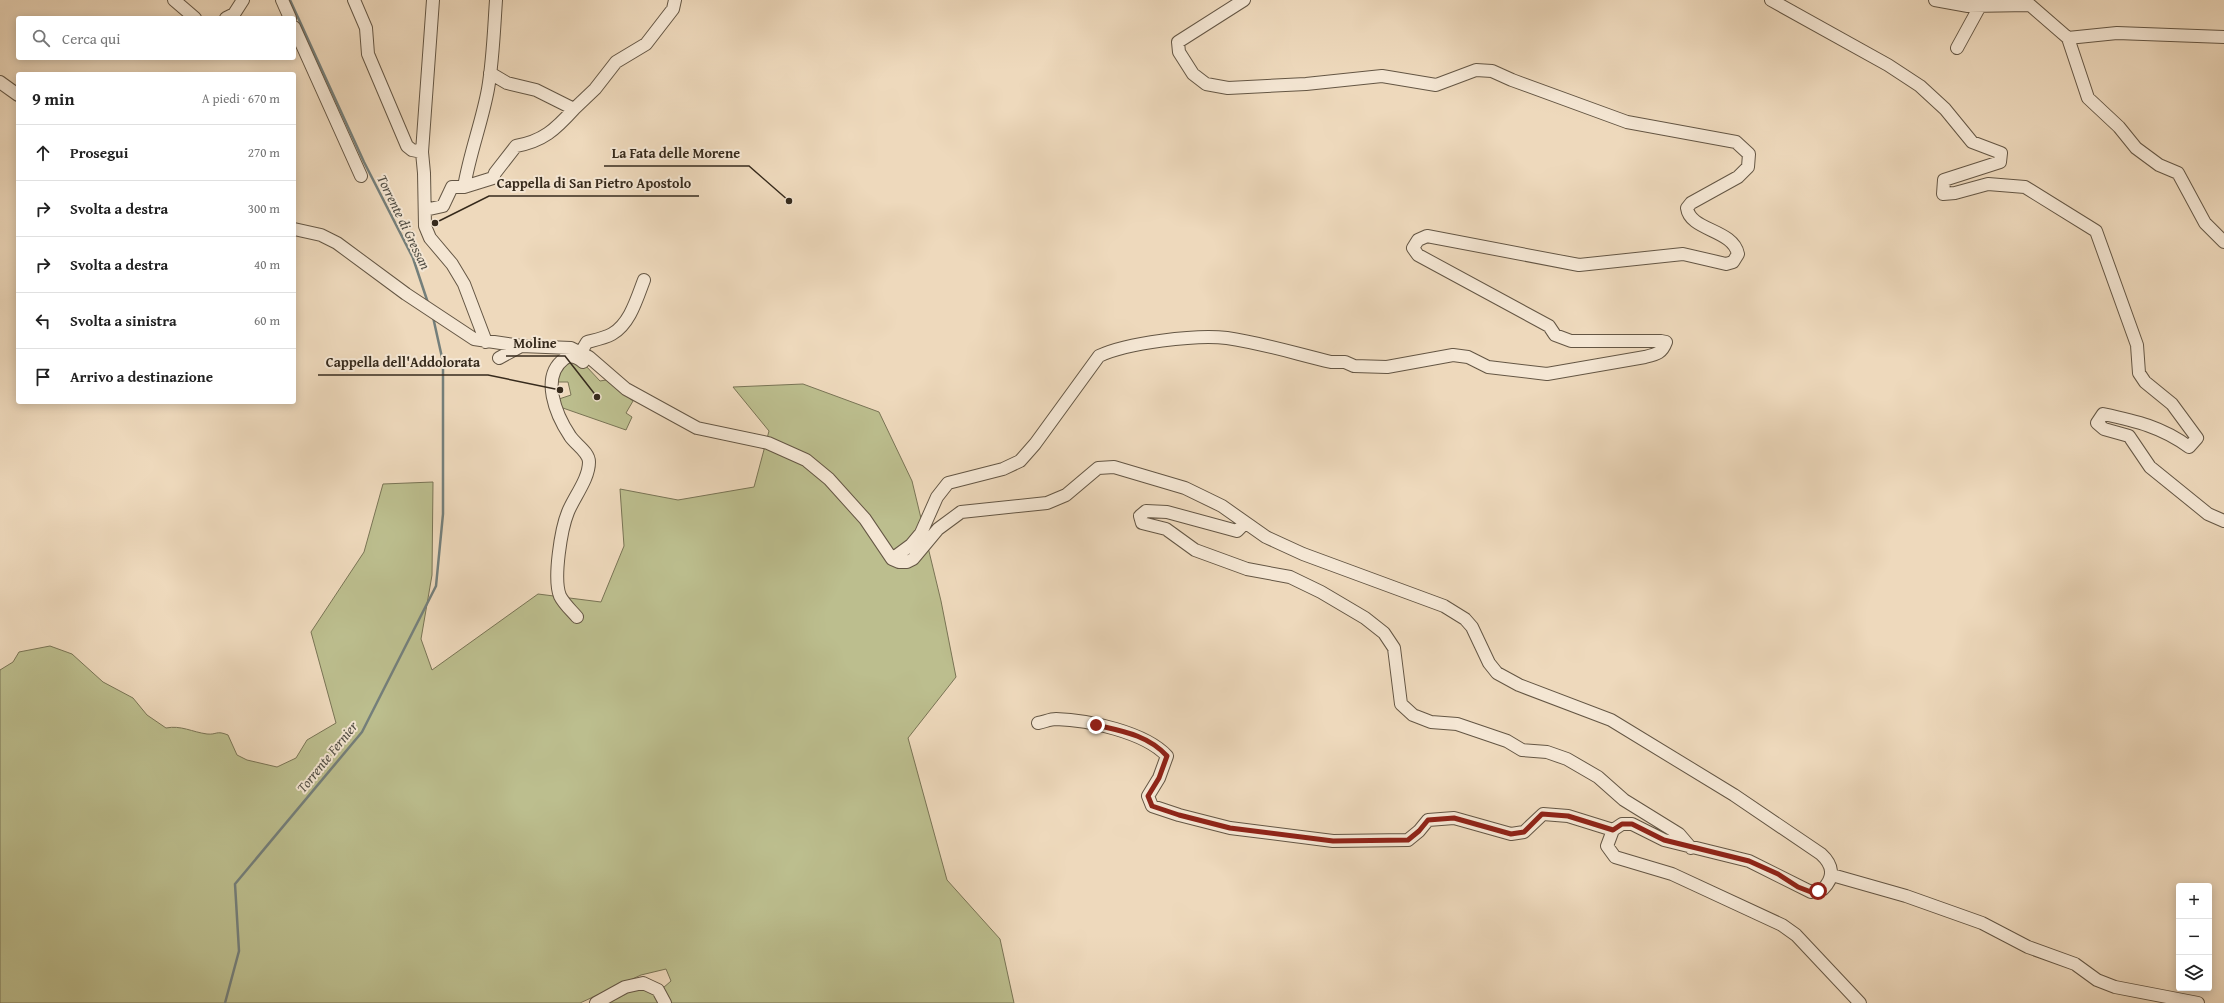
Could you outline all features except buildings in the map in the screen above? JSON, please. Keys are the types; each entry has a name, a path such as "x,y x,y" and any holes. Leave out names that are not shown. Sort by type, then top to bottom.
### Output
{"street":[{"path":"174,0 193,16"},
{"path":"230,16 234,14 243,0"},
{"path":"282,0 289,16"},
{"path":"354,0 366,28 368,54 407,146 412,150 422,152"},
{"path":"433,0 422,152 425,226 430,238 452,264 464,284 486,342"},
{"path":"464,187 469,157 484,108 490,73 496,0"},
{"path":"425,210 443,206 452,187 464,187 493,178 495,173 516,146 532,143 558,127 595,89 616,62 646,44 673,9 675,0"},
{"path":"892,559 911,545 921,533 937,497 948,483 1003,469 1020,461 1035,444 1099,356 1110,351 1137,344 1209,337 1228,338 1331,362 1345,362 1354,366 1387,367 1453,355 1468,357 1488,367 1547,374 1652,355 1663,350 1666,342 1661,341 1571,342 1559,337 1555,335 1549,326 1418,255 1413,248 1418,240 1427,236 1579,264 1683,254 1726,264 1733,262 1738,254 1737,246 1727,238 1694,220 1688,213 1687,208 1691,203 1738,177 1748,167 1749,154 1736,142 1627,122 1512,80 1492,71 1476,70 1436,85 1382,76 1306,84 1228,88 1206,84 1193,74 1179,52 1178,42 1244,0"},
{"path":"1771,0 1888,66 1920,86 1945,109 1972,142 2001,153 2000,162 1944,180 1943,194 1955,193 1988,184 2025,187 2096,231 2137,345 2139,374 2145,382 2172,404 2197,438 2189,447 2172,434 2139,422 2103,414 2097,423 2104,429 2129,436 2150,467 2208,514 2224,521"},
{"path":"1935,0 1968,6 2028,2 2068,38 2088,98 2119,126 2136,148 2159,165 2178,173 2205,223 2224,242"},
{"path":"1957,48 1980,6"},
{"path":"296,31 361,176"},
{"path":"2068,38 2117,33 2224,37"},
{"path":"490,73 507,84 536,90 574,109"},
{"path":"0,82 16,94"},
{"path":"296,228 322,235 337,243 406,294 464,334 486,342 521,346 558,347 582,352 626,389 697,428 768,443 806,460 828,479 865,519 892,559 899,562 907,562 913,559 938,529 961,512 1047,503 1066,495 1098,468 1114,467 1185,488 1222,506 1244,523 1266,537 1303,554 1444,606 1459,614 1472,627 1489,663 1497,673 1519,685 1611,720 1685,764 1822,854 1828,860 1832,875 1823,889 1811,892 1749,861 1691,848 1664,840 1632,824 1622,824 1613,830 1608,846 1615,857 1672,874 1782,925 1796,935 1860,1003"},
{"path":"582,352 587,342 612,334 618,329 631,313 644,280"},
{"path":"499,358 521,346"},
{"path":"577,617 564,604 560,594 557,568 567,513 583,481 589,464 588,458 569,435 551,390 551,381 555,369 569,357 583,361 596,374 603,371"},
{"path":"1244,523 1237,531 1167,512 1146,511 1140,516 1142,524 1166,529 1195,550 1247,569 1290,577 1320,592 1364,618 1384,633 1394,648 1402,704 1413,715 1431,722 1457,724 1507,741 1522,750 1547,752 1567,759 1598,777 1624,800 1679,834 1691,848"},
{"path":"1038,723 1055,719 1133,733 1159,748 1167,756 1159,778 1148,796 1152,806 1179,815 1230,828 1333,841 1378,842 1408,840 1419,831 1428,820 1454,818 1511,834 1524,832 1542,814 1568,816 1613,830"},
{"path":"1832,875 1906,896 1982,923 2028,947 2075,964 2097,980 2115,987 2198,1003"},
{"path":"596,1003 625,987 643,983 658,990 665,1003"}],"green space":[{"path":"569,361 585,365 600,381 606,380 633,401 626,413 632,417 626,430 560,407 559,399 571,395 568,382 554,382 556,373"},
{"path":"803,384 879,412 912,481 941,601 956,677 908,738 947,880 1000,939 1014,1003 603,1003 629,989 663,988 671,981 666,969 641,975 580,1003 0,1003 0,670 13,662 19,652 50,646 72,654 103,682 133,698 147,715 166,728 182,728 207,734 219,733 228,735 237,755 247,760 277,767 296,758 307,740 336,723 311,632 364,552 383,484 433,482 432,575 421,639 432,670 538,594 601,602 624,546 620,489 678,500 754,487 769,431 733,387"}],"waterway":[{"name":"Torrente di Gressan","path":"290,0 364,162 413,258 428,303"},
{"name":"Torrente Fernier","path":"225,1003 239,951 235,884 362,732 436,586 443,514 443,362 433,317"}],"place":[{"name":"La Fata delle Morene","path":"789,201"},
{"name":"Cappella di San Pietro Apostolo","path":"435,223"},
{"name":"Cappella dell'Addolorata","path":"560,390"},
{"name":"Moline","path":"597,397"}],"route":[{"path":"1096,725 1133,733 1159,748 1167,756 1159,778 1148,796 1152,806 1179,815 1230,828 1333,841 1370,842 1408,840 1419,831 1428,820 1454,818 1511,834 1524,832 1542,814 1568,816 1613,830 1622,824 1632,824 1664,840 1691,848 1749,861 1778,874 1798,887 1811,892 1818,891"}]}
